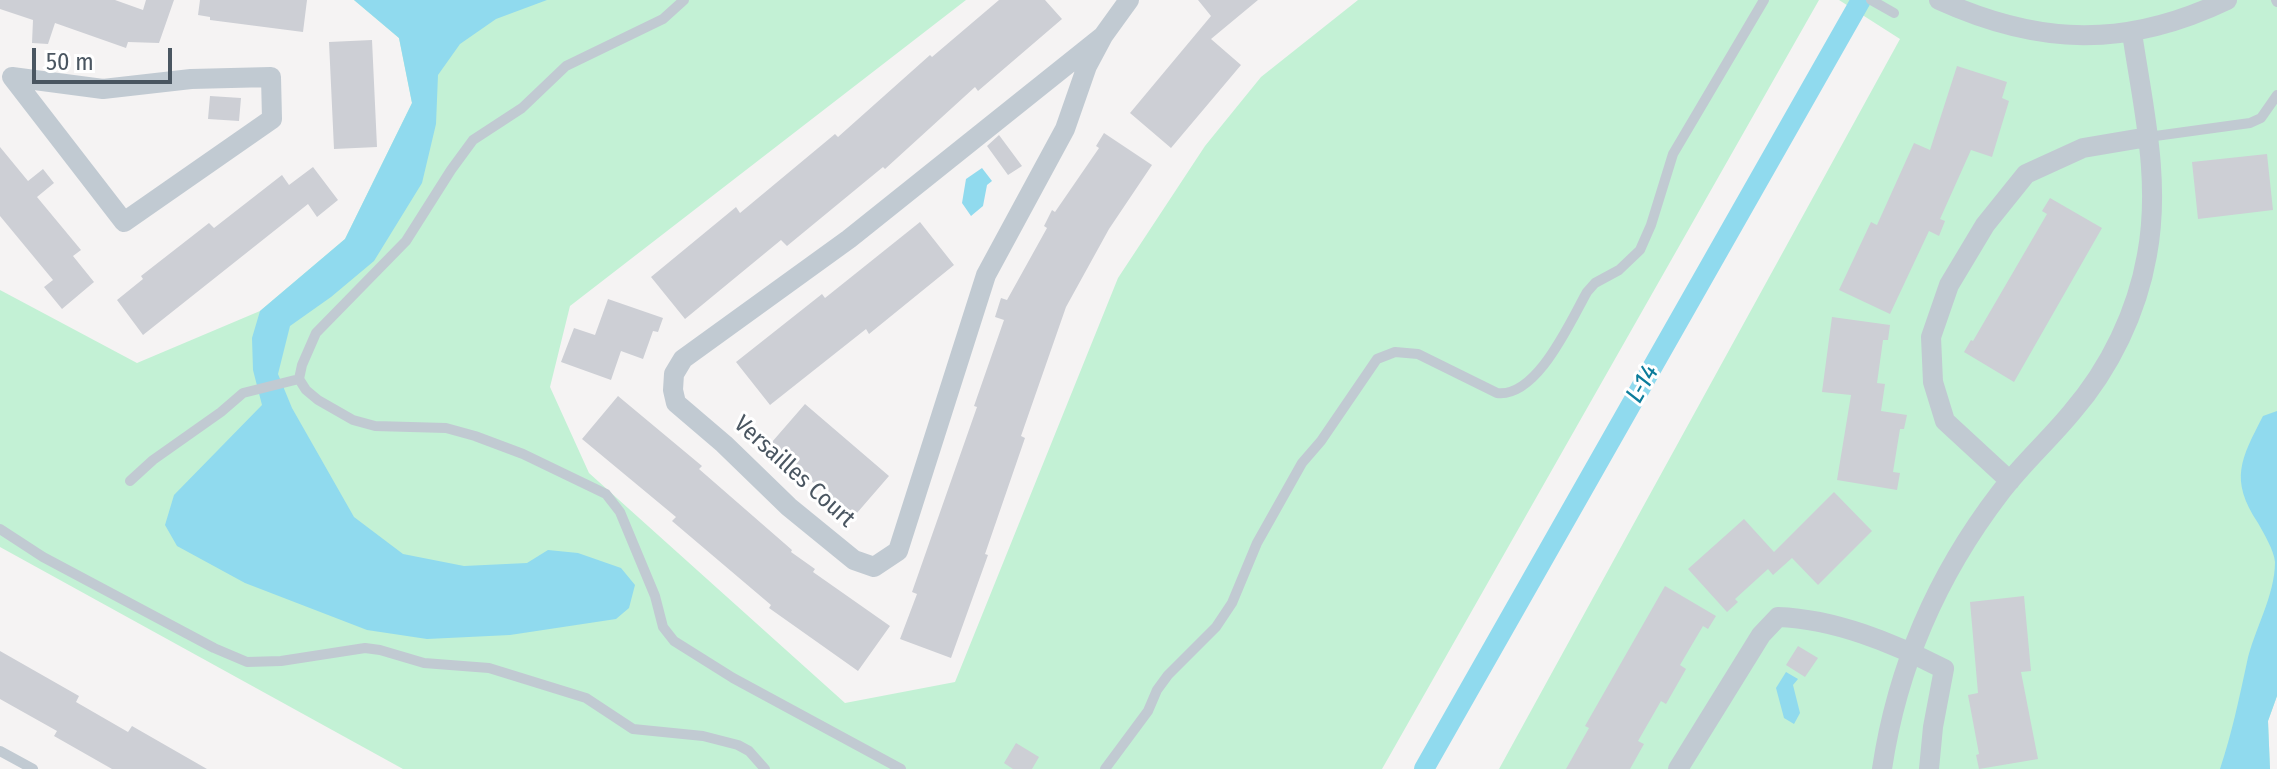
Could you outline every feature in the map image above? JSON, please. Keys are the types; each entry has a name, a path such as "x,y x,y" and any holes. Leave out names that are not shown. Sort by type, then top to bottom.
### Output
{"street":[{"name":"Versailles Court","path":"1103,36 849,239 683,359 674,374 676,403 789,507 854,560 874,567 898,551 986,275 1065,129 1087,66 1103,36 1129,0"},
{"path":"1939,0 2025,31 2092,37 2132,33 2193,16 2227,0"},
{"path":"1882,769 1894,707 1911,652 1958,554 2010,481 2089,390 2112,354 2130,314 2146,259 2153,187 2132,33"},
{"path":"6,73 103,89 191,79 271,77 272,119 124,222 6,73"},
{"path":"2010,481 1945,421 1933,382 1931,337 1949,285 1985,225 2026,174 2083,148 2148,137"},
{"path":"1678,769 1761,635 1778,617 1811,618 1911,652 1944,669 1929,769"}],"lane":[{"path":"684,0 663,19 566,66 522,108 473,140 406,241 316,333 299,379 318,400 353,420 375,426 446,428 475,436 523,454 606,494 620,512 655,596 663,627 674,641 733,678 901,769"},
{"path":"1105,769 1148,711 1168,675 1216,627 1232,603 1257,543 1302,463 1321,441 1377,359 1395,352 1418,354 1497,393 1505,394 1519,389 1548,358 1587,292 1595,283 1619,270 1640,250 1673,154 1764,0"},
{"path":"1871,0 1894,13"},
{"path":"2148,137 2250,123 2261,118 2277,95"},
{"path":"130,481 153,460 243,393 299,379"},
{"path":"0,529 69,571 214,648 247,662 281,661 365,648 424,663 489,668 586,698 633,729 703,736 738,745 749,751 765,769"},
{"path":"0,751 33,769"}],"green space":[{"path":"354,0 966,0 570,306 550,387 589,473 845,703 955,682 1118,278 1205,146 1261,77 1358,0 1819,0 1382,769 403,769 0,547 0,290 137,363 260,311 345,239 412,103 399,38"},
{"path":"1839,0 2277,0 2277,696 2268,721 2270,769 1499,769 1900,39"}],"water":[{"path":"354,0 547,0 496,19 460,44 438,75 436,124 422,183 374,261 290,326 278,374 292,408 354,517 403,554 464,566 527,563 548,550 578,553 621,568 635,585 629,608 616,619 510,635 427,639 367,630 245,583 177,546 165,525 174,495 262,405 253,370 252,338 260,311 345,239 412,103 399,38"},
{"path":"982,168 992,181 987,185 983,206 971,216 962,203 966,179"},
{"path":"2277,411 2277,696 2268,721 2270,769 2220,769 2250,650 2272,587 2275,562 2271,547 2243,494 2241,469 2263,416"},
{"path":"1786,672 1798,679 1793,685 1800,713 1794,724 1784,718 1776,688"}],"building":[{"path":"0,0 115,0 143,10 146,0 174,0 159,43 128,42 126,48 55,23 48,44 32,43 33,20 0,9"},
{"path":"200,0 307,0 303,32 210,20 210,17 198,15"},
{"path":"999,0 1045,0 1062,19 978,91 975,87 885,169 883,167 787,246 781,240 685,319 651,277 736,207 740,213 835,134 838,137 930,55 932,57"},
{"path":"1198,0 1258,0 1211,39 1241,65 1171,148 1130,113 1211,16"},
{"path":"372,40 377,147 334,149 329,42"},
{"path":"1957,66 2007,82 2002,98 2009,101 1992,157 1971,150 1940,219 1945,221 1939,236 1929,231 1890,314 1839,290 1871,222 1877,225 1914,143 1930,150"},
{"path":"210,96 241,98 239,121 208,119"},
{"path":"1104,133 1152,165 1109,229 1066,307 1021,436 1025,438 985,554 988,555 951,658 900,639 917,594 912,592 1004,320 995,317 1001,298 1007,300 1047,228 1044,226 1052,210 1055,212 1099,148 1096,146"},
{"path":"999,135 1022,166 1008,175 987,146"},
{"path":"0,147 28,181 43,169 54,183 37,197 81,250 73,256 94,282 62,309 44,287 53,280 0,216"},
{"path":"2267,154 2273,210 2198,219 2192,162"},
{"path":"313,167 338,200 317,217 308,204 143,335 117,300 143,279 141,276 209,223 214,228 282,175 289,185"},
{"path":"2050,198 2102,228 2014,382 1964,352 2047,214 2042,211"},
{"path":"920,222 954,265 869,334 866,329 770,405 736,362 822,294 825,298"},
{"path":"608,299 663,318 658,332 653,331 643,359 621,351 611,380 561,362 574,328 595,335"},
{"path":"1832,317 1890,325 1888,340 1883,340 1877,383 1885,384 1881,411 1907,415 1904,429 1900,429 1893,472 1900,473 1897,490 1837,480 1851,395 1822,392"},
{"path":"618,396 702,466 699,469 791,552 815,569 813,572 890,626 858,671 769,608 771,605 672,521 676,517 582,439"},
{"path":"805,404 889,476 850,521 837,510 840,507 772,442"},
{"path":"1834,492 1872,531 1818,585 1792,558 1773,575 1768,569 1735,599 1738,602 1727,612 1688,569 1744,519 1774,552"},
{"path":"1665,586 1716,616 1708,629 1703,626 1680,665 1686,669 1666,704 1661,701 1638,741 1644,744 1630,769 1566,769 1589,728 1585,726"},
{"path":"2024,596 2031,671 2021,672 2038,759 1979,769 1968,695 1978,693 1970,602"},
{"path":"1798,646 1818,658 1805,677 1786,665"},
{"path":"0,651 79,696 76,702 128,732 132,726 207,769 112,769 54,736 57,731 0,699"},
{"path":"1016,743 1039,757 1032,769 1013,769 1004,763"}],"waterway":[{"name":"L-14","path":"1424,769 1861,0"}]}
